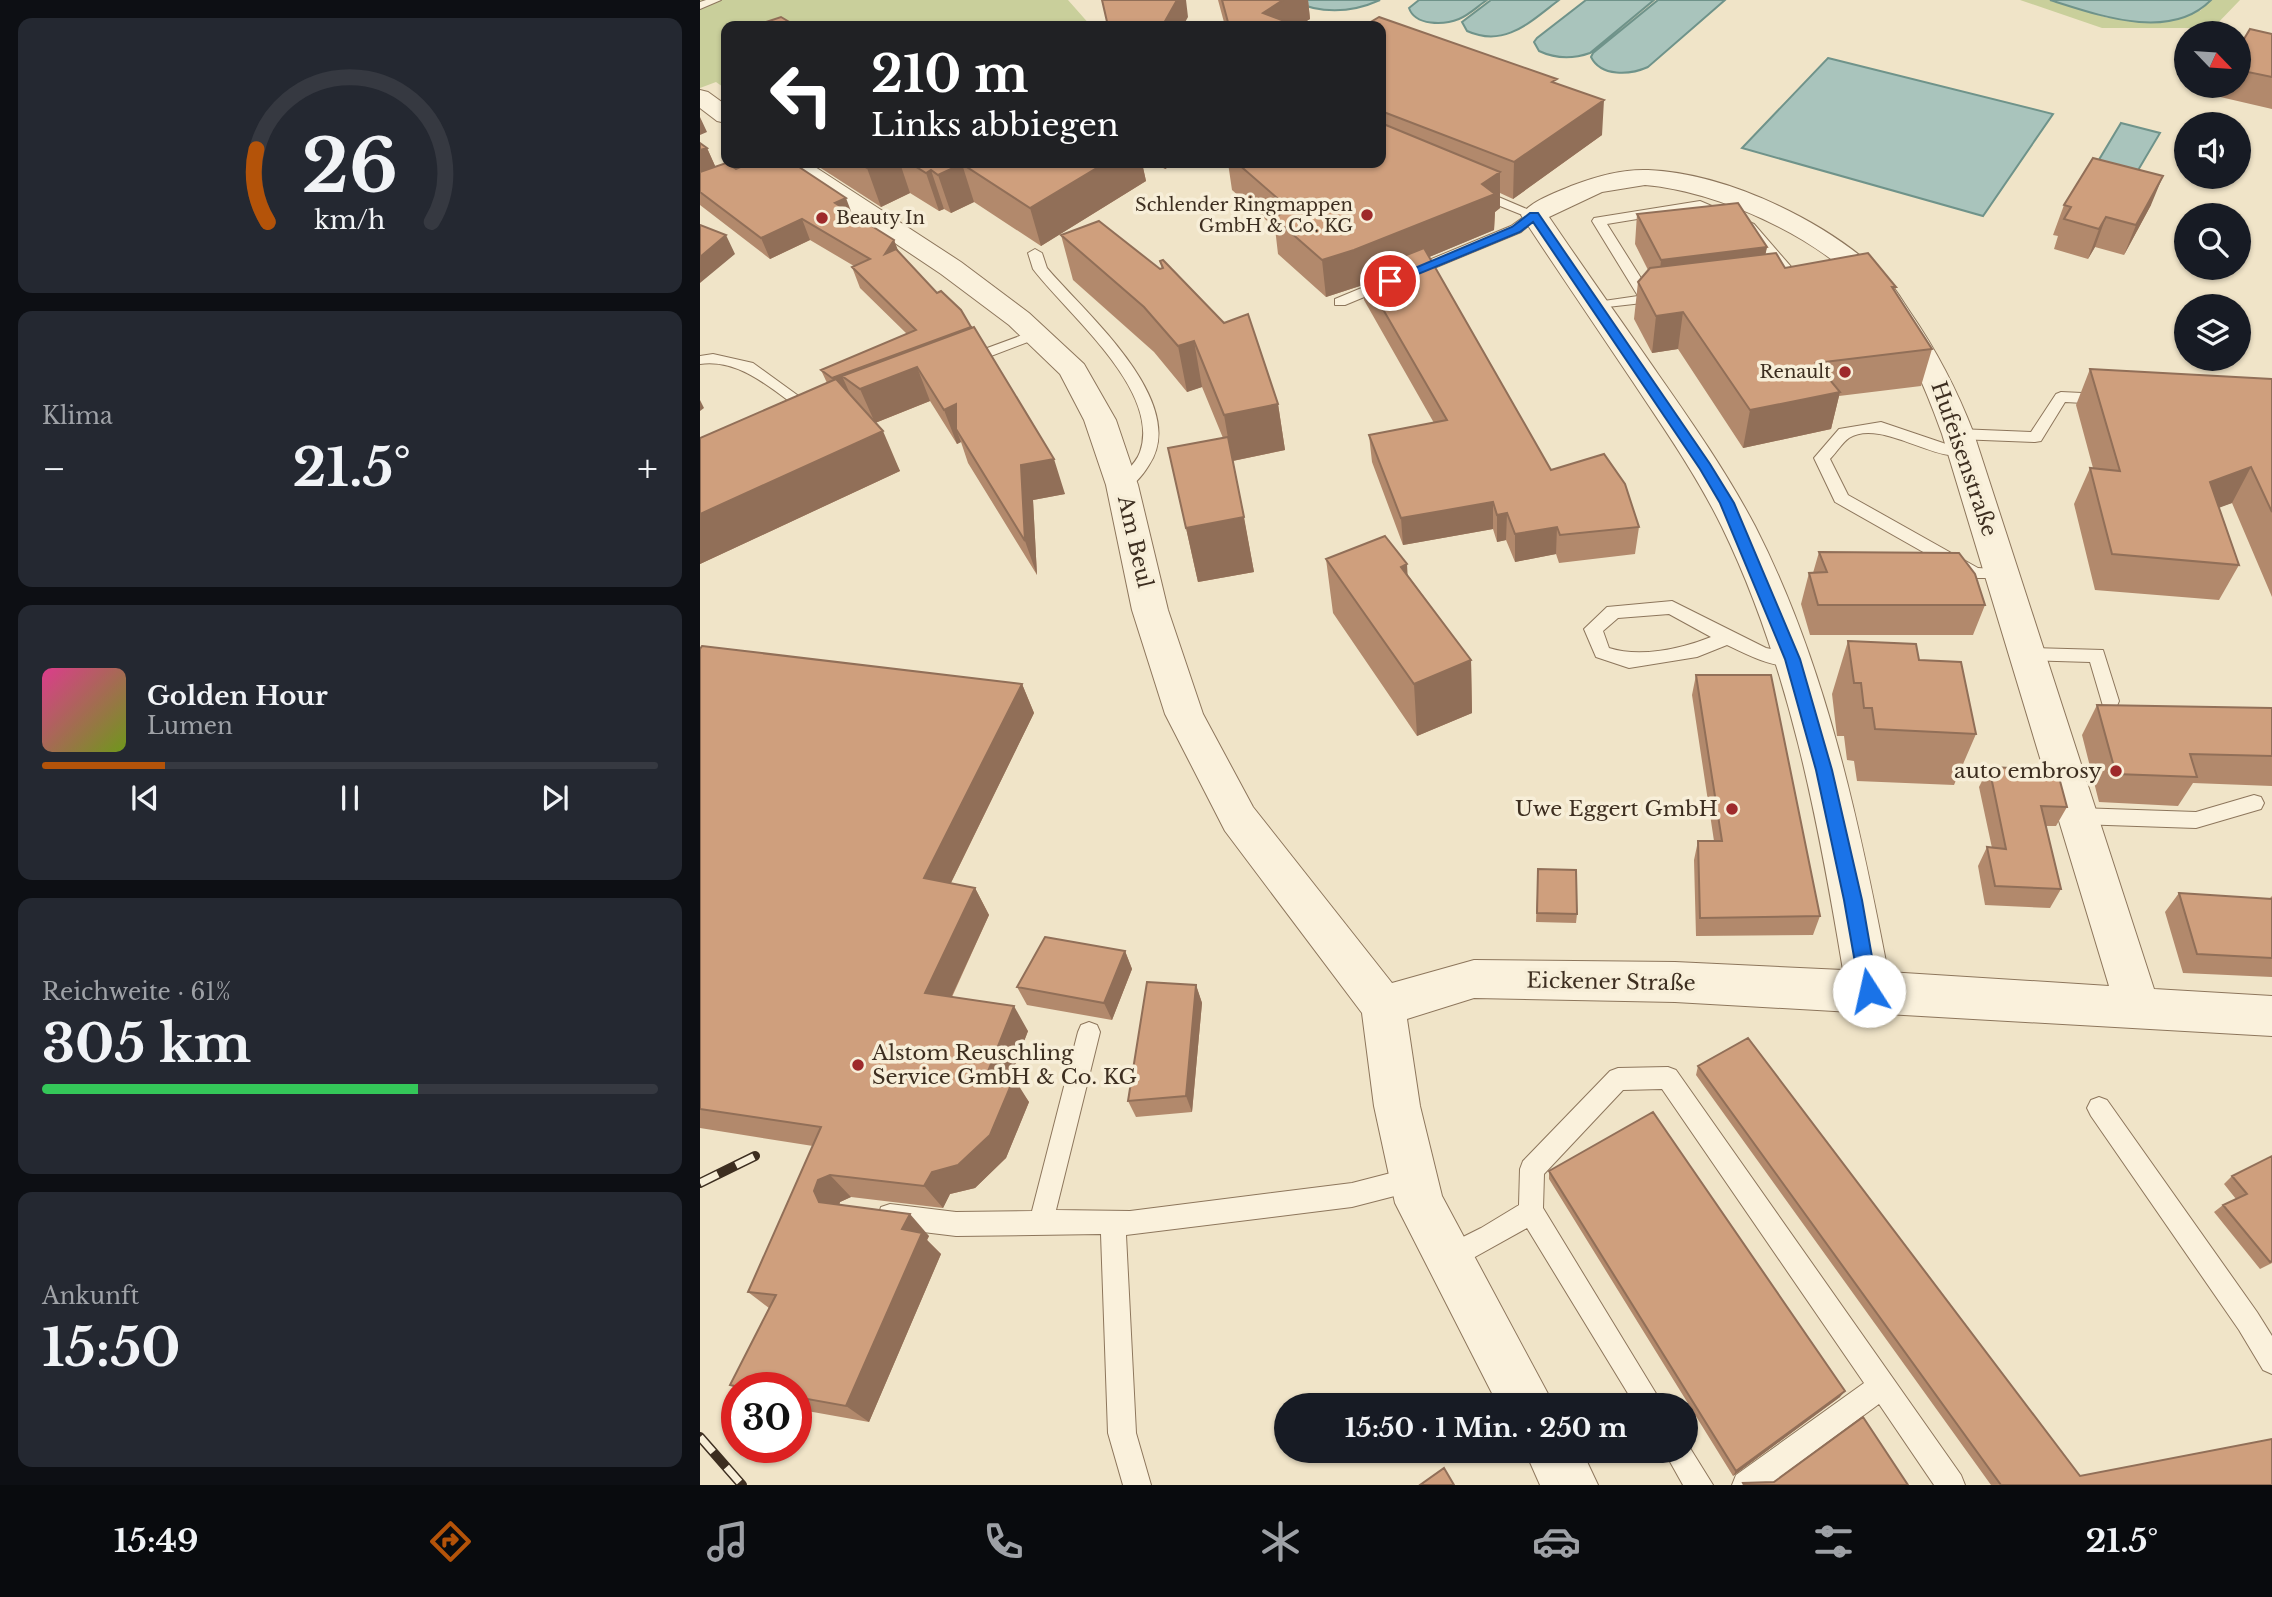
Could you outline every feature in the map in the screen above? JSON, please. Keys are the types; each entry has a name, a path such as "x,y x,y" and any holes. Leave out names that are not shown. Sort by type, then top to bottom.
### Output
{"street":[{"path":"700,97 721,112"},
{"name":"Am Beul","path":"800,168 951,268 1036,334 1073,370 1100,420 1122,485 1150,610 1184,714 1239,819 1383,1006"},
{"name":"Hufeisenstraße","path":"1534,215 1560,199 1590,186 1650,177 1683,180 1713,187 1786,220 1835,251 1879,288 1922,349 1936,375 1961,442 2138,1007"},
{"path":"1534,215 1706,467 1727,503 1792,659 1824,770 1853,900 1869,991"},
{"name":"Eickener Straße","path":"1383,1006 1475,979 1675,982 1869,991 2272,1016"},
{"path":"1383,1006 1397,1106 1419,1203 1520,1393"},
{"path":"1558,1463 1570,1485"}],"lane":[{"path":"700,6 716,0"},
{"path":"1340,302 1516,229 1534,215 1457,183"},
{"path":"1647,299 1599,221 1700,205 1749,227 1794,280 1781,282"},
{"path":"1035,253 1040,269 1121,360 1140,397 1147,416 1150,445 1142,464 1122,485"},
{"path":"1595,306 1674,295"},
{"path":"947,368 1036,334"},
{"path":"700,360 713,358 748,366 812,410 816,417"},
{"path":"2003,574 1975,573 1840,498 1822,458 1845,433 1881,427 1945,449 1961,442 2035,437 2061,397 2114,400"},
{"path":"1727,638 1698,650 1629,661 1602,652 1593,629 1613,612 1672,607 1727,638 1775,658 1792,659"},
{"path":"2028,654 2097,655 2110,701"},
{"path":"2078,816 2196,820 2254,803"},
{"path":"1041,1223 1089,1032"},
{"path":"1643,1393 1531,1211 1532,1169 1618,1079 1668,1079 1951,1485"},
{"path":"2099,1108 2248,1321 2272,1362"},
{"path":"864,1213 956,1224 1130,1223 1352,1195 1414,1179"},
{"path":"1447,1259 1490,1237 1531,1211"},
{"path":"1113,1222 1122,1433 1137,1485"},
{"path":"1746,1485 1882,1386"},
{"path":"1685,1463 1699,1485"}],"green space":[{"path":"700,0 1068,0 1087,21 721,21 721,86 716,82 700,88"},
{"path":"2020,0 2050,0 2108,18 2200,11 2211,0 2240,0 2220,21 2174,21 2174,28 2102,28"}],"water":[{"path":"1291,0 1380,0 1347,9 1324,10"},
{"path":"1419,0 1487,0 1463,17 1438,23 1424,21 1412,14 1409,8"},
{"path":"1491,0 1559,0 1527,24 1505,34 1493,36 1467,31 1462,22"},
{"path":"1586,0 1654,0 1590,53 1564,57 1539,51 1534,42 1537,38"},
{"path":"1658,0 1725,0 1648,67 1625,73 1609,71 1596,64 1591,57 1593,53"},
{"path":"2050,0 2211,0 2194,13 2175,20 2155,22 2111,18"},
{"path":"1828,58 2053,114 1983,216 1742,148"},
{"path":"2121,123 2160,133 2124,194 2085,183"}],"building":[{"path":"1102,0 1177,0 1165,21 1107,21"},
{"path":"1222,0 1283,0 1263,13 1285,21 1228,21"},
{"path":"781,17 788,21 769,21"},
{"path":"1379,17 1557,79 1552,82 1604,100 1514,162 1386,113 1386,21 1372,21"},
{"path":"2251,29 2272,34 2272,77 2251,73"},
{"path":"1386,125 1500,172 1482,184 1495,194 1322,260 1273,217 1291,210 1243,168 1386,168"},
{"path":"2093,158 2163,176 2136,225 2106,217 2099,229 2064,219 2071,207 2064,205"},
{"path":"721,165 721,168 736,169 801,168 846,198 835,203 894,240 885,254 896,249 937,293 941,291 961,310 971,327 832,378 821,370 916,330 852,267 870,259 802,219 761,238 700,192 700,172"},
{"path":"918,168 953,168 938,175 931,170 926,173"},
{"path":"968,168 1097,168 1030,208"},
{"path":"1738,203 1767,247 1661,260 1637,214"},
{"path":"1099,221 1160,269 1163,268 1160,261 1163,260 1224,323 1248,314 1278,404 1224,415 1194,341 1178,346 1144,307 1061,235"},
{"path":"700,225 726,235 700,257"},
{"path":"1424,248 1551,470 1604,454 1625,484 1639,527 1560,535 1557,527 1515,534 1507,513 1497,515 1493,502 1401,518 1369,435 1447,420 1362,273"},
{"path":"1776,253 1785,268 1868,253 1896,287 1892,287 1932,349 1816,363 1840,392 1750,410 1683,312 1656,316 1638,282 1650,268"},
{"path":"974,327 1054,459 1021,465 1025,541 956,429 956,404 944,410 917,367 860,389 842,376"},
{"path":"2090,369 2272,379 2272,512 2251,467 2210,482 2239,565 2112,554 2090,468 2120,471"},
{"path":"836,379 883,431 700,514 700,438"},
{"path":"1228,437 1244,517 1186,528 1168,448"},
{"path":"1385,536 1407,564 1401,567 1471,660 1414,684 1326,559"},
{"path":"1819,552 1959,553 1975,574 1985,605 1818,605 1809,573 1827,572"},
{"path":"1848,641 1916,644 1919,660 1961,662 1976,734 1875,729 1872,708 1864,708 1861,683 1854,683"},
{"name":"Alstom Reuschling Service GmbH & Co. KG","path":"702,646 1022,684 924,878 975,888 925,993 1014,1006 987,1074 1014,1078 990,1135 958,1165 932,1172 924,1186 830,1175 818,1180 814,1191 819,1202 910,1214 902,1229 922,1233 846,1406 812,1400 812,1372 737,1372 776,1295 748,1292 821,1127 700,1109"},
{"path":"1696,675 1771,675 1820,916 1700,918 1698,841 1722,841"},
{"path":"2097,705 2272,708 2272,756 2190,754 2197,777 2116,774"},
{"path":"1989,767 2057,770 2067,807 2041,806 2061,889 1995,886 1987,847 2006,849"},
{"path":"1538,869 1576,870 1577,914 1537,913"},
{"path":"2179,893 2272,899 2272,958 2197,954"},
{"path":"1045,937 1125,951 1104,1003 1017,987"},
{"path":"1147,982 1196,985 1186,1096 1128,1101"},
{"path":"1748,1038 2080,1476 2272,1439 2272,1485 2001,1485 1698,1066"},
{"path":"1653,1112 1845,1391 1736,1471 1698,1410 1698,1393 1687,1393 1549,1171"},
{"path":"2272,1156 2270,1262 2223,1205 2247,1194 2232,1176"},
{"path":"1863,1417 1908,1485 1744,1485 1743,1483 1774,1482"},
{"path":"1444,1468 1454,1485 1420,1485"}],"railway":[{"path":"700,1183 755,1156"},
{"path":"700,1437 742,1485"}],"place":[{"name":"Schlender Ringmappen GmbH & Co. KG","path":"1367,215"},
{"name":"Beauty In","path":"822,218"},
{"name":"Renault","path":"1845,372"},
{"name":"auto embrosy","path":"2116,771"},
{"name":"Uwe Eggert GmbH","path":"1732,809"},
{"name":"Alstom Reuschling Service GmbH & Co. KG","path":"858,1065"}],"route":[{"path":"1390,281 1516,229 1534,215 1706,467 1727,503 1792,659 1824,770 1853,900 1869,991"}]}
